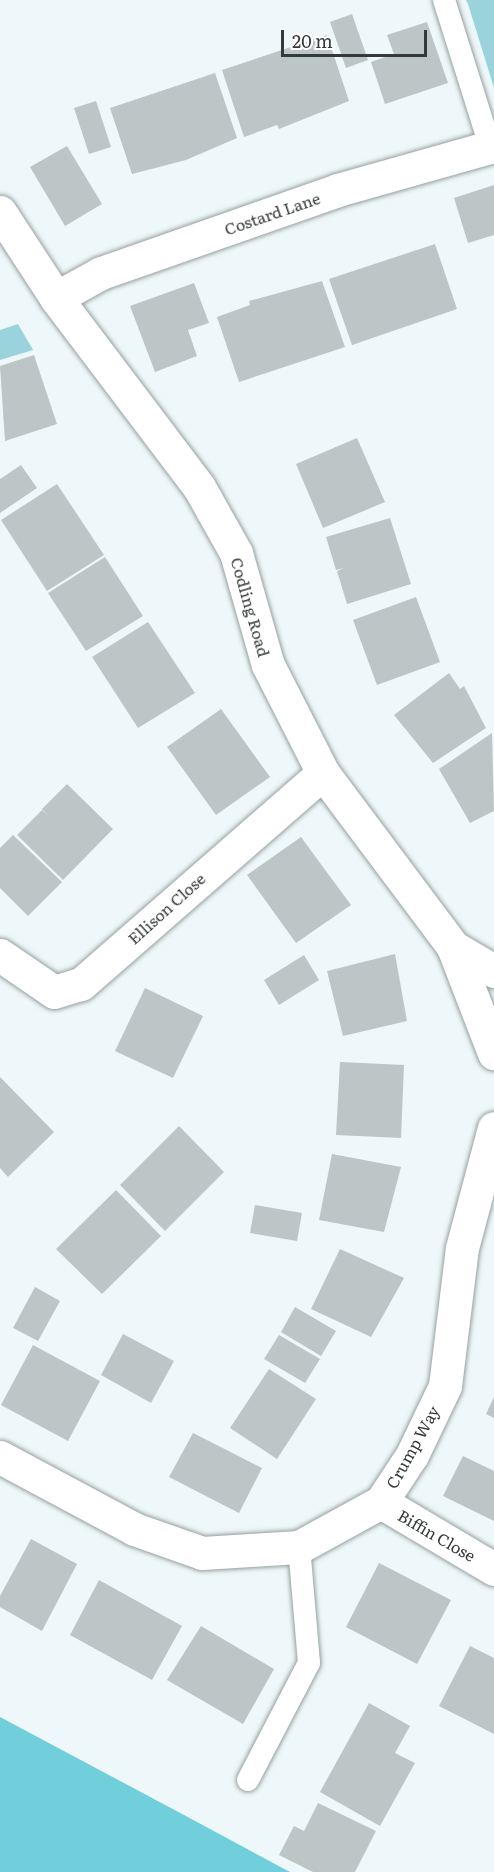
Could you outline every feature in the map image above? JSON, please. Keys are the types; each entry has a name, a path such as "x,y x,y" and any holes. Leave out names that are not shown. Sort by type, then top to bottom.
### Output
{"street":[{"name":"Costard Lane","path":"56,298 123,265 338,190 492,146"},
{"name":"Codling Road","path":"0,212 56,298 199,487 237,553 268,665 323,773 453,947 494,1053"},
{"name":"Ellison Close","path":"0,955 54,992 81,984 323,773"},
{"name":"Codling Road","path":"453,947 494,971"},
{"name":"Crump Way","path":"0,1458 134,1529 202,1553 299,1547 381,1502 412,1455 445,1386 460,1266 494,1128"},
{"name":"Crump Way","path":"460,1266 494,1206"},
{"name":"Biffin Close","path":"381,1502 494,1569"}],"lane":[{"path":"444,0 492,146"},
{"path":"248,1780 309,1663 299,1547"}],"shaded area":[{"path":"466,0 494,0 494,88 468,4"},
{"path":"18,324 33,350 0,360 0,330"},
{"path":"0,1717 184,1815 290,1872 0,1872"}],"building":[{"path":"352,14 368,60 346,68 330,22"},
{"path":"427,22 448,83 385,104 371,62 394,54 387,35"},
{"path":"327,35 349,101 279,129 277,125 244,137 222,70"},
{"path":"215,73 237,138 186,160 132,174 110,108"},
{"path":"96,101 111,147 89,154 74,108"},
{"path":"67,146 102,204 65,226 30,167"},
{"path":"494,185 494,235 468,243 454,198"},
{"path":"435,244 457,309 352,345 329,279"},
{"path":"322,281 345,347 239,382 217,317 250,305 249,301"},
{"path":"194,283 209,323 188,330 197,356 155,372 130,306"},
{"path":"34,355 57,424 5,441 0,366"},
{"path":"357,438 385,502 323,528 296,464"},
{"path":"21,465 37,488 0,513 0,479"},
{"path":"57,484 104,555 47,591 1,520"},
{"path":"390,518 411,584 347,604 337,571 344,568 336,570 326,537"},
{"path":"105,557 143,616 86,651 48,593"},
{"path":"416,597 440,662 377,685 353,620"},
{"path":"148,622 195,693 138,728 92,657"},
{"path":"449,673 460,689 464,686 486,728 433,763 394,715"},
{"path":"221,709 270,777 216,815 167,747"},
{"path":"492,733 494,811 470,823 439,769"},
{"path":"67,784 113,829 63,880 17,835 42,810 48,815 42,809"},
{"path":"13,835 62,882 28,916 0,888 0,848"},
{"path":"301,837 351,905 296,943 247,875"},
{"path":"395,954 407,1021 343,1036 327,971"},
{"path":"304,955 319,980 279,1005 264,980"},
{"path":"145,988 203,1016 173,1078 115,1051"},
{"path":"340,1062 404,1065 401,1138 336,1135"},
{"path":"0,1077 54,1132 8,1177 0,1168"},
{"path":"179,1126 224,1172 165,1231 120,1185"},
{"path":"332,1154 401,1167 384,1232 319,1220"},
{"path":"116,1190 161,1236 102,1294 56,1249"},
{"path":"255,1205 302,1213 297,1241 250,1233"},
{"path":"340,1249 404,1278 371,1337 311,1309"},
{"path":"35,1287 60,1301 38,1341 13,1328"},
{"path":"295,1307 336,1331 321,1356 281,1332"},
{"path":"123,1334 174,1361 151,1403 101,1375"},
{"path":"279,1335 320,1359 305,1383 264,1359"},
{"path":"33,1345 100,1381 68,1441 1,1405"},
{"path":"269,1369 316,1399 277,1459 230,1428"},
{"path":"494,1397 494,1418 486,1414"},
{"path":"193,1433 262,1468 239,1513 169,1477"},
{"path":"463,1456 494,1471 494,1521 443,1496"},
{"path":"31,1539 77,1564 42,1631 0,1607 0,1596"},
{"path":"379,1563 451,1600 417,1664 346,1627"},
{"path":"99,1580 182,1626 152,1680 70,1635"},
{"path":"201,1626 274,1669 243,1724 167,1680"},
{"path":"470,1646 494,1658 494,1734 439,1706"},
{"path":"369,1703 410,1726 395,1753 415,1763 380,1826 320,1792"},
{"path":"318,1803 376,1831 355,1872 313,1872 279,1855 294,1826 304,1831"}]}
